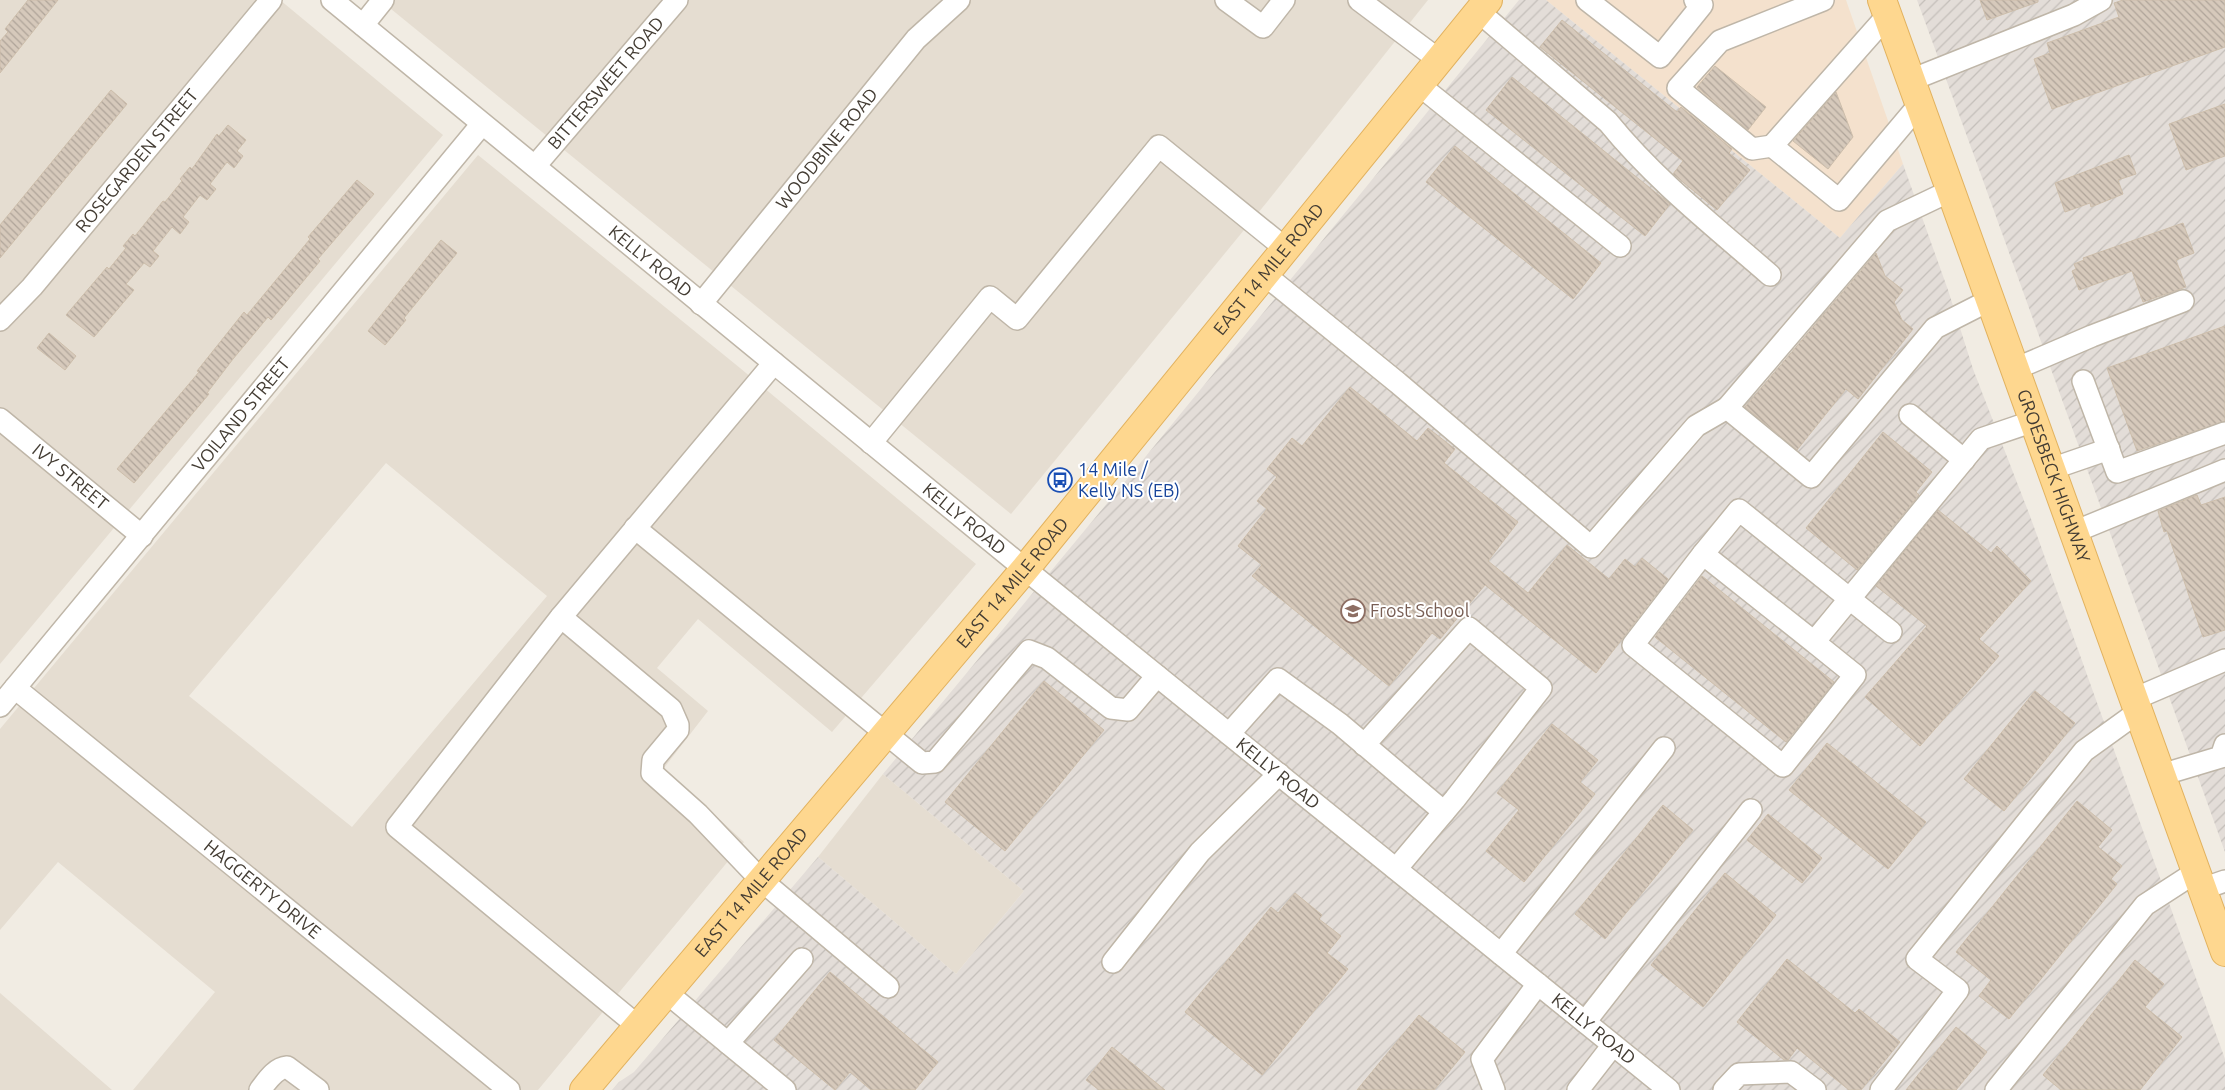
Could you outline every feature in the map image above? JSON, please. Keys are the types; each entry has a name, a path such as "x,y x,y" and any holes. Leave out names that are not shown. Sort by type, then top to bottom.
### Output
{"main road":[{"name":"EAST 14 MILE ROAD","path":"584,1090 885,732 1025,569 1484,6"},
{"name":"GROESBECK HIGHWAY","path":"1885,8 2161,775 2208,880 2225,952"}],"street":[{"name":"ROSEGARDEN STREET","path":"0,320 38,280 271,0"},
{"name":"KELLY ROAD","path":"332,0 1156,676 1669,1090"},
{"path":"363,25 383,0"},
{"name":"BITTERSWEET ROAD","path":"534,166 677,0"},
{"name":"WOODBINE ROAD","path":"701,304 916,39 959,0"},
{"path":"1226,0 1262,27 1284,0"},
{"path":"1360,0 1439,60"},
{"path":"1587,0 1660,57 1702,5 1696,0"},
{"path":"1822,0 1720,41 1678,88 1752,148 1772,146 1839,200 1915,93 2101,0"},
{"path":"1484,6 1608,122 1625,142 1685,200 1770,275"},
{"path":"1772,146 1885,8"},
{"path":"1419,85 1620,246"},
{"name":"VOILAND STREET","path":"0,706 482,124"},
{"path":"871,443 990,298 1016,319 1159,146 1286,249"},
{"path":"1265,275 1398,383 1591,546 1696,426 1727,408 1887,221 1950,190"},
{"path":"1727,408 1811,477 1935,328 1990,300"},
{"path":"2015,369 2092,336 2182,301"},
{"path":"639,1026 397,827 561,617 774,363"},
{"path":"2083,381 2117,472 2225,433"},
{"path":"1910,415 1964,460"},
{"name":"IVY STREET","path":"0,419 142,536"},
{"path":"1814,642 1982,439 2034,421"},
{"path":"2051,468 2109,449"},
{"path":"2074,532 2225,470"},
{"path":"1703,554 1856,676 1783,766 1633,645 1703,554 1739,510 1891,632"},
{"path":"635,528 922,763 935,762 1029,651 1047,658 1111,708 1128,710 1156,676"},
{"path":"561,617 671,709 678,725 678,730 653,760 652,773 698,814 762,880 888,987"},
{"path":"1364,745 1469,628 1542,688 1444,812 1396,869"},
{"path":"1881,1090 1958,990 1917,959 2084,751 2136,705 2225,660"},
{"path":"1229,734 1278,679 1364,745 1444,812"},
{"name":"HAGGERTY DRIVE","path":"14,688 509,1090"},
{"path":"2161,775 2221,756 2225,745"},
{"path":"1501,954 1664,748"},
{"path":"1113,962 1200,852 1279,774"},
{"path":"1585,1022 1751,810"},
{"path":"1996,1090 2145,905 2208,880"},
{"path":"728,1044 802,959"},
{"path":"1494,1090 1482,1059 1538,984"},
{"path":"667,993 785,1090"},
{"path":"1578,1090 1613,1045"},
{"path":"260,1090 275,1072 282,1067 287,1067 318,1090"},
{"path":"1724,1090 1738,1074 1791,1072 1815,1090"}],"shaded area":[{"path":"0,0 280,0 443,135 0,664"},
{"path":"380,0 1428,0 1267,202 1011,514"},
{"path":"1519,0 1546,0 1840,238 1903,164 1948,290 1973,369 2030,516 2225,1059 2225,1090 612,1090 619,1082 634,1072 818,857 956,974 1024,891 883,774"},
{"path":"1546,0 1846,0 1903,164 1840,238"},
{"path":"1917,0 2225,0 2225,852 1976,161"},
{"path":"478,155 740,368 976,564 832,732 698,619 657,668 708,711 664,768 744,842 538,1090 133,1090 215,992 58,862 0,930 0,729","holes":["386,463 547,596 352,827 189,696"]},
{"path":"883,774 1024,891 956,974 818,857"},
{"path":"0,993 112,1090 0,1090"}],"building":[{"path":"28,0 58,0 0,73 0,41 8,32 5,29"},
{"path":"1980,0 2038,0 2038,2 1987,20"},
{"path":"2123,0 2225,0 2225,47 2052,109 2034,59 2050,53 2047,43 2119,17 2114,3"},
{"path":"1562,20 1677,112 1681,107 1732,149 1729,153 1750,170 1717,210 1673,174 1683,161 1540,47"},
{"path":"1715,66 1766,107 1748,130 1697,87"},
{"path":"1512,77 1670,204 1645,236 1486,110"},
{"path":"111,90 127,104 0,258 0,225"},
{"path":"1836,92 1853,137 1828,169 1793,141"},
{"path":"2225,104 2225,156 2186,170 2169,124"},
{"path":"228,125 246,140 237,151 243,156 234,168 227,162 210,184 216,189 207,200 200,195 183,217 189,222 180,234 172,227 153,251 159,256 150,267 144,263 126,284 134,290 94,337 66,315 107,267 109,269 126,248 123,246 133,234 135,236 163,201 165,202 182,181 180,179 190,167 192,169 217,134 219,136"},
{"path":"1455,146 1601,263 1573,299 1426,182"},
{"path":"2129,155 2136,174 2118,180 2123,194 2091,207 2090,203 2065,212 2055,183"},
{"path":"357,180 374,194 318,259 320,261 271,320 268,317 233,359 207,393 209,394 134,483 117,469 199,372 197,371 244,312 247,315 310,239 308,237"},
{"path":"2183,223 2194,253 2176,260 2186,287 2143,302 2132,271 2079,290 2072,271 2076,269 2074,264 2084,260 2083,258"},
{"path":"441,240 457,253 404,318 406,320 385,345 368,331"},
{"path":"1876,253 1885,276 1903,290 1894,302 1902,320 1913,329 1858,399 1846,389 1797,450 1745,407"},
{"path":"2225,326 2225,421 2137,451 2107,368"},
{"path":"49,333 76,356 65,370 37,348"},
{"path":"1350,387 1417,441 1428,428 1455,449 1444,463 1518,522 1488,561 1528,593 1567,545 1609,579 1625,559 1635,567 1642,558 1668,579 1596,673 1485,585 1440,639 1432,633 1389,686 1252,576 1262,565 1238,546 1267,509 1257,501 1277,477 1267,469 1292,438 1302,446"},
{"path":"1883,432 1932,472 1916,492 1919,495 1857,570 1806,528"},
{"path":"2197,495 2201,505 2225,497 2225,630 2203,637 2167,531 2164,532 2158,511"},
{"path":"1938,510 1991,553 1997,546 2031,581 1979,639 1999,656 1920,746 1865,697 1927,626 1876,586"},
{"path":"1702,576 1834,682 1786,742 1655,637"},
{"path":"1044,681 1104,730 1005,851 945,802"},
{"path":"2035,691 2075,723 2004,811 1964,779"},
{"path":"1552,724 1598,760 1580,782 1595,794 1524,882 1486,851 1519,810 1497,793"},
{"path":"1827,743 1926,822 1888,869 1789,790"},
{"path":"2077,801 2112,830 2098,847 2122,866 2111,879 2117,884 2009,1019 1979,996 1991,980 1956,952"},
{"path":"1663,805 1693,830 1605,939 1575,914"},
{"path":"1768,814 1822,858 1802,883 1747,840"},
{"path":"1725,873 1776,915 1703,1007 1651,965"},
{"path":"1295,893 1322,915 1319,919 1341,936 1327,953 1348,969 1262,1075 1185,1012 1271,907 1278,913"},
{"path":"1787,959 1855,1013 1859,1009 1900,1042 1861,1090 1849,1090 1797,1048 1788,1060 1784,1060 1737,1022"},
{"path":"2135,960 2164,984 2145,1007 2182,1037 2140,1090 2061,1090 2043,1075"},
{"path":"830,972 938,1062 915,1090 871,1090 850,1072 835,1090 774,1040"},
{"path":"1419,1015 1465,1052 1434,1090 1357,1090"},
{"path":"1956,1027 1987,1052 1956,1090 1906,1090"},
{"path":"1112,1047 1165,1090 1099,1090 1086,1080"}],"place":[{"name":"14 Mile / Kelly NS (EB)","path":"1060,480"},
{"name":"Frost School","path":"1353,611"}]}
